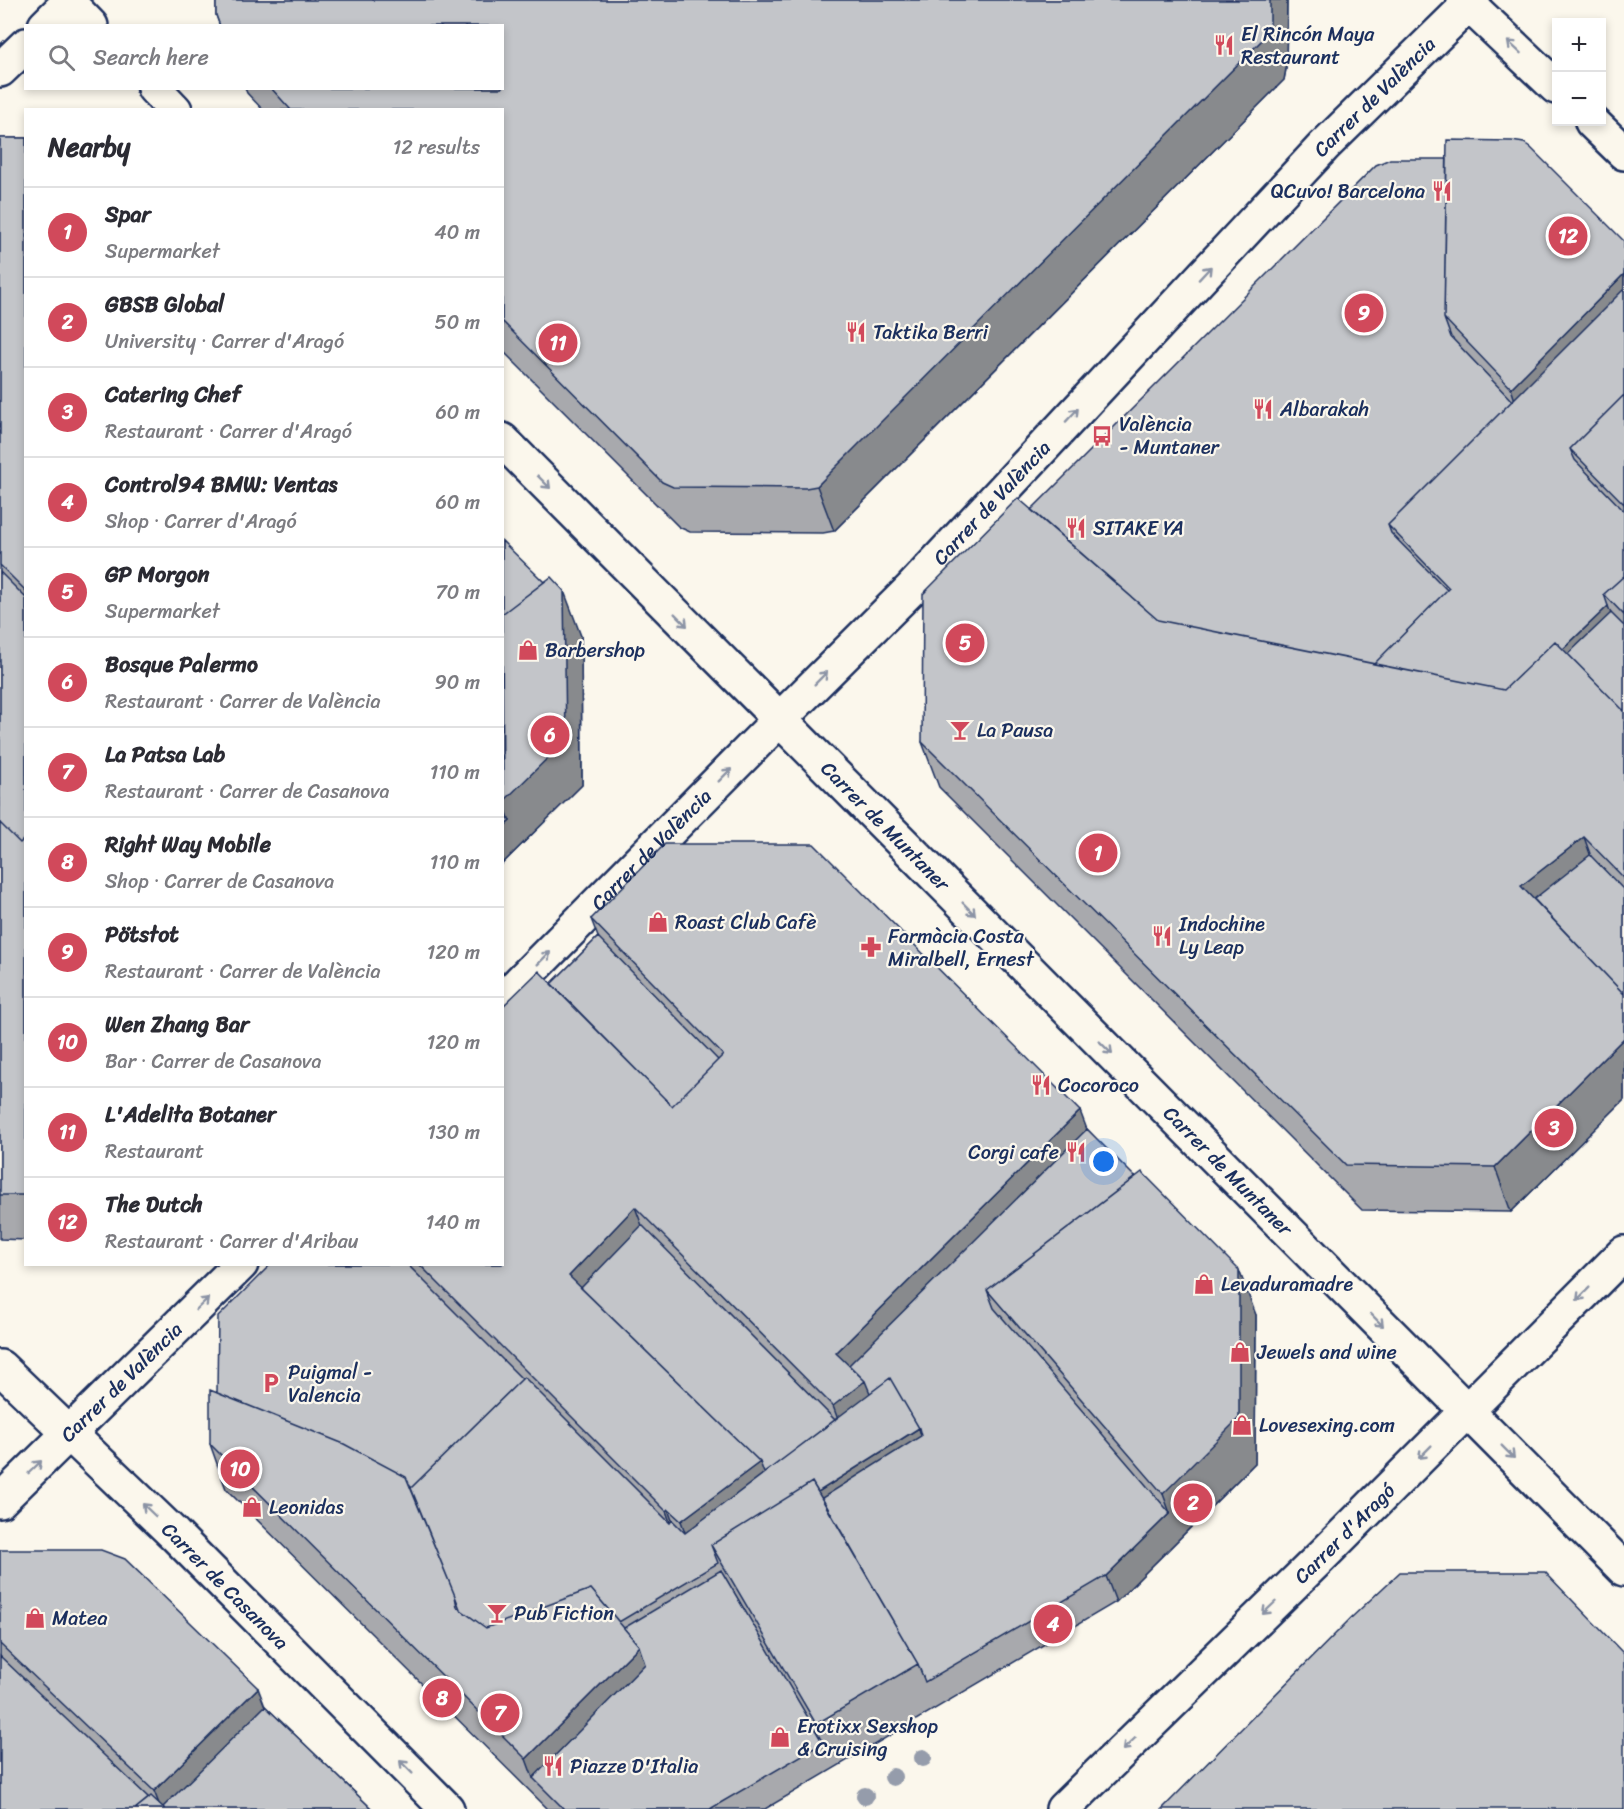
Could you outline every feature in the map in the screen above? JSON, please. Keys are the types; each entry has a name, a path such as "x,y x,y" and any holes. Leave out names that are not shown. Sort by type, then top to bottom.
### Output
{"main road":[{"path":"47,24 68,1 89,24"},
{"path":"1469,2 1552,82"},
{"name":"Carrer de València","path":"504,998 911,589 1324,146 1469,2"},
{"path":"0,70 24,47"},
{"path":"156,90 173,108"},
{"path":"1596,126 1624,153"},
{"name":"Carrer de Muntaner","path":"504,442 1624,1569"},
{"name":"Carrer d'Aragó","path":"1064,1809 1317,1561 1624,1253"},
{"name":"Carrer de València","path":"0,1501 239,1266"},
{"name":"Carrer de Casanova","path":"0,1367 175,1535 447,1809"}],"building":[{"path":"216,0 1270,0 1270,24 1267,35 817,486 806,488 673,487 662,482 504,323 504,108 289,108 273,90 504,90 504,24 219,24 216,15"},
{"path":"0,138 24,138 24,589 0,565"},
{"path":"1447,140 1524,143 1624,241 1624,274 1511,388 1444,318"},
{"path":"1390,159 1447,159 1444,318 1451,337 1512,401 1388,525 1391,533 1447,590 1374,664 1158,620 1031,510 1376,165"},
{"path":"1624,289 1624,395 1570,449 1575,460 1624,511 1624,576 1604,594 1608,606 1563,649 1555,641 1504,690 1374,664 1449,588 1388,525"},
{"path":"1624,395 1624,504 1570,449"},
{"path":"1018,498 1158,620 1504,690 1555,641 1624,711 1624,878 1584,837 1521,886 1624,994 1624,1038 1495,1167 1346,1165 922,742 923,594"},
{"path":"504,543 544,582 504,612"},
{"path":"0,572 24,596 24,839 20,843 0,823"},
{"path":"1624,576 1624,615 1604,594"},
{"path":"551,577 564,591 566,740 504,801 504,612"},
{"path":"1611,613 1624,626 1624,711 1568,654"},
{"path":"504,815 510,821 504,826"},
{"path":"0,823 20,843 24,839 24,1195 0,1195"},
{"path":"665,844 814,844 1080,1111 836,1353 865,1381 833,1406 635,1207 569,1276 760,1462 681,1521 668,1509 666,1511 421,1266 504,1266 504,1005 539,971 672,1106 723,1055 591,919"},
{"path":"1590,855 1624,890 1624,994 1534,899"},
{"path":"598,937 718,1060 672,1106 551,984"},
{"path":"1087,1129 1135,1177 987,1290 994,1308 1170,1513 1106,1576 925,1682 918,1664 822,1498 921,1436 919,1428 890,1378 870,1393 865,1381 849,1365"},
{"path":"1142,1172 1239,1270 1239,1418 1163,1494 987,1290"},
{"path":"642,1225 835,1420 764,1473 760,1462 581,1288"},
{"path":"269,1266 409,1266 522,1379 411,1488 406,1477 344,1444 217,1393 218,1317"},
{"path":"524,1377 670,1523 672,1520 685,1533 890,1378 919,1428 818,1492 812,1482 711,1545 718,1563 619,1622 591,1589 486,1628 460,1609 411,1488"},
{"path":"210,1390 344,1444 406,1477 455,1596 457,1607 486,1628 591,1589 639,1646 526,1759 210,1444"},
{"path":"812,1482 918,1664 816,1724 711,1545"},
{"path":"0,1550 101,1550 125,1559 258,1688 154,1791 0,1644"},
{"path":"721,1570 823,1743 710,1809 564,1809 533,1778 645,1664 639,1646 624,1628"},
{"path":"1400,1572 1545,1572 1624,1654 1624,1809 1162,1809 1352,1617"},
{"path":"0,1656 149,1798 135,1809 0,1809"},
{"path":"265,1706 372,1809 165,1809 163,1807"},
{"path":"151,1796 165,1809 135,1809"}],"place":[{"name":"El Rincón Maya Restaurant","path":"1224,45"},
{"name":"QCuvo! Barcelona","path":"1442,191"},
{"name":"The Dutch","path":"1568,236"},
{"name":"Pötstot","path":"1364,313"},
{"name":"Taktika Berri","path":"856,332"},
{"name":"L'Adelita Botaner","path":"558,343"},
{"name":"Albarakah","path":"1263,409"},
{"name":"València - Muntaner","path":"1102,436"},
{"name":"SITAKE YA","path":"1076,528"},
{"name":"GP Morgon","path":"965,643"},
{"name":"Barbershop","path":"528,650"},
{"name":"La Pausa","path":"960,730"},
{"name":"Bosque Palermo","path":"550,735"},
{"name":"Spar","path":"1098,853"},
{"name":"Roast Club Cafè","path":"658,922"},
{"name":"Indochine Ly Leap","path":"1162,936"},
{"name":"Farmàcia Costa Miralbell, Ernest","path":"871,947"},
{"name":"Cocoroco","path":"1041,1085"},
{"name":"Catering Chef","path":"1554,1128"},
{"name":"Corgi cafe","path":"1076,1152"},
{"name":"Levaduramadre","path":"1204,1284"},
{"name":"Jewels and wine","path":"1240,1352"},
{"name":"Puigmal - Valencia","path":"271,1383"},
{"name":"Lovesexing.com","path":"1242,1425"},
{"name":"Wen Zhang Bar","path":"240,1469"},
{"name":"GBSB Global","path":"1193,1503"},
{"name":"Leonidas","path":"252,1507"},
{"name":"Pub Fiction","path":"497,1613"},
{"name":"Matea","path":"35,1618"},
{"name":"Control94 BMW: Ventas","path":"1053,1624"},
{"name":"Right Way Mobile","path":"442,1698"},
{"name":"La Patsa Lab","path":"500,1713"},
{"name":"Erotixx Sexshop & Cruising","path":"780,1737"},
{"name":"Piazze D'Italia","path":"553,1766"}]}
